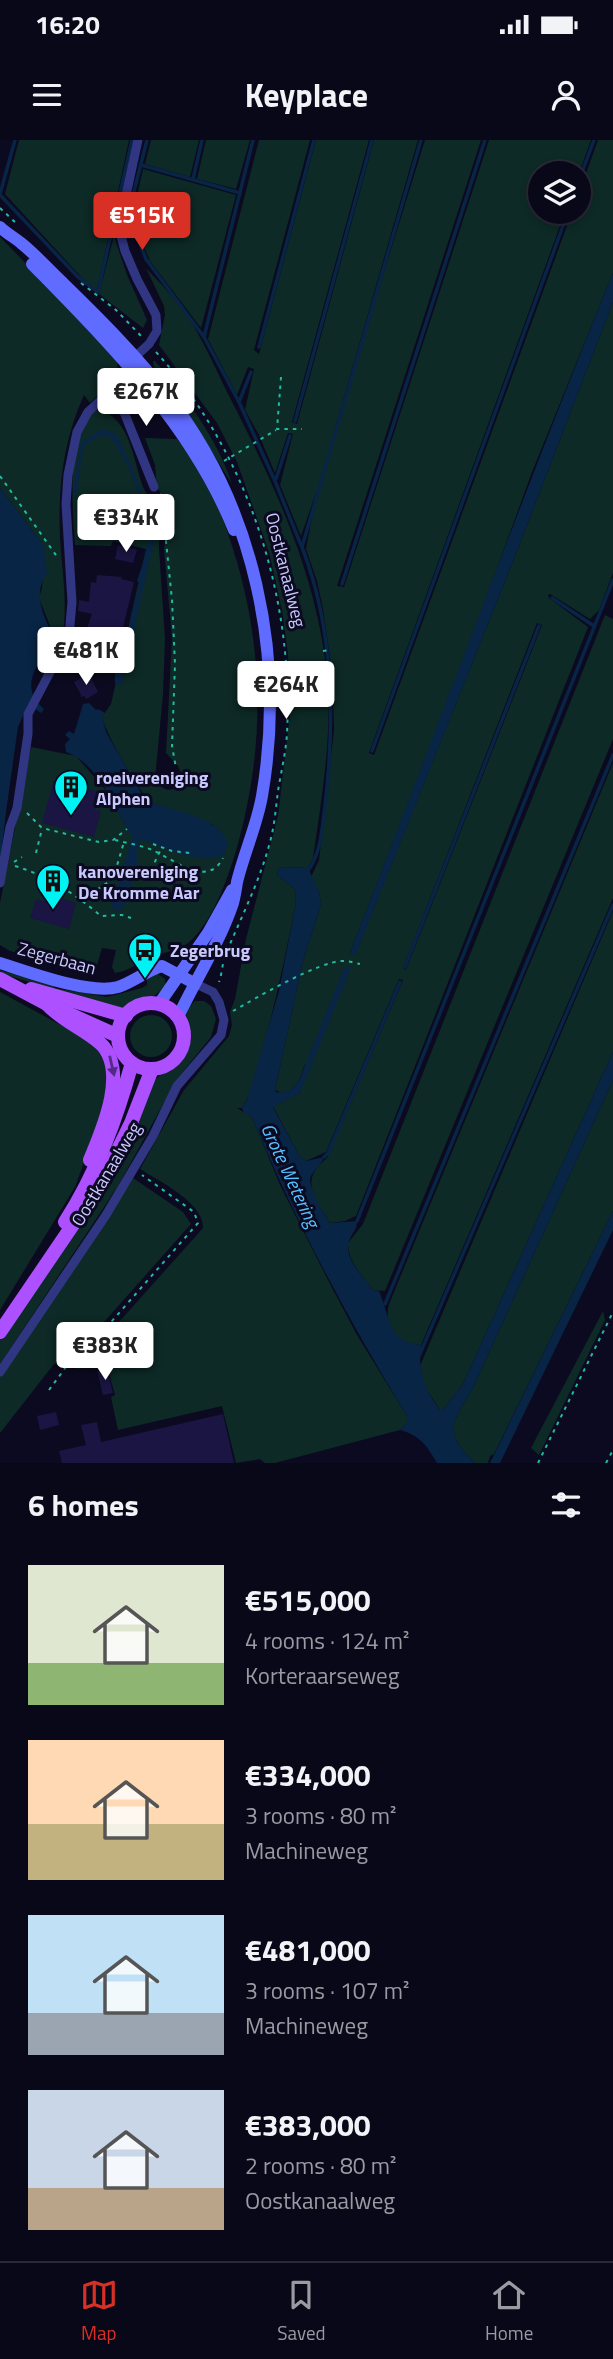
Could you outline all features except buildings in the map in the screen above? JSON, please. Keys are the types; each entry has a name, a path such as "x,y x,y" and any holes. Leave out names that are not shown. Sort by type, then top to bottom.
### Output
{"main road":[{"name":"Oostkanaalweg","path":"4,231 19,241 136,356 189,425 214,466 248,547 248,559 267,645 269,724 262,795 256,825 229,912 178,1017"},
{"name":"Oostkanaalweg","path":"4,231 14,246 132,370 174,423 201,464 241,550 248,559"},
{"name":"Oostkanaalweg","path":"159,1004 208,933 237,881"},
{"name":"Zegerbaan","path":"0,963 98,989 120,986 162,966 181,974"},
{"path":"181,974 194,983"},
{"name":"Zegerbaan","path":"6,982 118,1036"},
{"name":"Zegerbaan","path":"6,982 126,1016"},
{"path":"47,1004 55,1014 101,1044 115,1073 113,1091 91,1157 60,1221 56,1236"},
{"path":"159,1004 178,1017 184,1031 181,1051 167,1065 152,1069 132,1063 122,1051 118,1036 120,1025 126,1016 141,1005 159,1004"},
{"name":"Oostkanaalweg","path":"0,1316 56,1236 97,1167 132,1063"},
{"name":"Oostkanaalweg","path":"0,1332 102,1182 131,1124 152,1069"}],"street":[{"path":"0,884 10,827 17,805 28,734 28,714 69,636 72,577 66,504 72,449 77,432 88,412 132,370 136,356 149,344 157,331 156,315 137,279 120,232 138,140"},
{"path":"104,399 124,412 154,487"},
{"path":"194,983 214,992 224,1016"},
{"name":"Oostkanaalweg","path":"0,1372 134,1170 177,1086 221,1035 224,1016"}],"path":[{"name":"Oostkanaalweg","path":"149,344 184,385 229,458 265,549 283,626 287,735 271,837 214,992"},
{"path":"277,429 281,377"},
{"path":"214,466 277,429 302,429"},
{"path":"0,476 72,577"},
{"path":"154,487 171,506 166,541 172,600 175,675 172,746 176,768"},
{"path":"323,651 330,650"},
{"path":"17,805 43,828 99,842 113,840 137,845 197,872 206,873 214,869 223,858"},
{"path":"36,853 43,828"},
{"path":"113,840 127,830"},
{"path":"82,900 113,879 126,843"},
{"path":"153,844 172,851 190,853"},
{"path":"151,870 161,848"},
{"path":"22,857 10,865 36,873 82,900 101,916 122,915 131,918"},
{"path":"224,1016 279,986 342,961 360,964"},
{"path":"49,1390 66,1367 83,1354 198,1223 194,1212 134,1170"},
{"path":"538,1463 613,1312"},
{"path":"606,1463 613,1450"}],"green space":[{"path":"19,140 129,140 97,290 82,278 5,194"},
{"path":"151,140 199,140 190,177 145,164"},
{"path":"206,140 250,140 236,189 197,179"},
{"path":"259,140 310,140 254,350 259,354 316,140 369,140 292,422 297,424 374,140 418,140 330,446 425,140 481,140 337,586 344,587 489,140 591,140 583,161 528,161 528,224 561,224 369,753 374,755 568,224 591,224 590,161 598,140 613,140 613,273 532,472 462,665 350,953 355,955 510,569 613,302 613,573 599,610 590,619 548,595 588,627 356,1216 330,1223 312,1189 313,1174 327,1158 403,980 399,979 326,1152 306,1161 300,1157 273,1106 300,1093 305,1063 293,1088 284,1094 275,1090 303,961 321,904 319,892 311,877 319,860 334,730 332,671 323,609 306,549 317,490 301,536 280,485 293,434 288,433 275,473 245,410 254,369 248,367 237,395 208,339","holes":["537,623 542,625 406,970 403,968"]},
{"path":"143,169 236,195 201,328 150,261 132,219"},
{"path":"114,236 127,275 147,320 143,328 99,294"},
{"path":"0,237 110,350 118,366 114,379 90,403 84,395 71,430 63,464 60,537 65,604 61,644 52,631 39,598 44,546 0,488"},
{"path":"146,268 178,304 199,335 262,463 306,573 324,649 329,709 327,752 313,858 308,868 279,867 277,875 295,889 296,902 254,1081 242,1108 237,1108 252,1117 280,1185 329,1282 357,1335 407,1416 407,1423 400,1430 275,1463 265,1463 260,1459 236,1463 222,1406 118,1430 111,1397 115,1395 106,1362 77,1369 203,1228 201,1219 189,1202 140,1169 184,1090 229,1036 232,1025 230,1012 235,999 246,939 278,816 290,715 288,654 282,610 269,552 237,462 217,423 159,345 165,315 164,306"},
{"path":"153,361 200,419 219,452 232,484 209,447 160,380"},
{"path":"99,409 110,414 124,431 143,487 161,507 159,548 165,639 155,779 158,784 169,790 184,781 178,766 166,753 172,638 164,549 170,504 157,488 155,465 145,438 177,439 198,468 220,513 246,597 258,701 253,770 247,805 231,866 213,910 188,943 120,972 115,973 112,967 116,950 102,948 94,975 10,951 0,945 0,903 31,747 76,756 109,794 128,831 214,825 150,802 123,761 102,717 111,704 146,549 113,541 111,546 75,545 72,493 75,452 88,419"},
{"path":"605,615 613,619 613,739 385,1291 373,1290 353,1262 348,1243 363,1224"},
{"path":"613,763 613,898 421,1345 413,1344 399,1338 390,1327 389,1304"},
{"path":"613,911 613,1052 463,1384 443,1410 440,1410 425,1387 420,1366"},
{"path":"0,970 54,985 54,988 107,997 142,988 147,985 147,978 158,974 165,979 166,986 154,996 123,1008 106,1006 0,973"},
{"path":"0,992 92,1042 106,1063 109,1085 75,1187 0,1310"},
{"path":"195,1001 204,1001 211,1006 216,1019 211,1037 177,1079 118,1186 0,1364 0,1339 150,1084 177,1063 184,1054 187,1013"},
{"path":"151,1015 166,1021 172,1036 166,1051 151,1057 136,1051 130,1036 136,1021"},
{"path":"613,1080 613,1211 494,1454 490,1456 488,1463 475,1463 454,1434 456,1419 473,1388"},
{"path":"133,1178 183,1212 191,1224 72,1358 54,1364 0,1433 0,1376"},
{"path":"603,1311 605,1320 539,1455 531,1448"}],"water":[{"path":"613,273 613,302 510,569 355,956 350,953"},
{"path":"103,429 116,434 136,477 151,521 161,507 122,685 115,684 116,671 126,643 140,583 137,581 146,553 147,532 136,486 122,455 107,435 83,446 77,493 73,493 81,442"},
{"path":"0,488 44,546 47,574 41,587 40,602 47,624 61,644 58,649 49,649 34,671 31,687 33,695 44,709 41,713 28,704 18,727 24,736 14,807 6,812 0,864"},
{"path":"89,703 96,710 105,713 102,717 106,732 143,796 150,802 192,815 213,825 221,831 227,842 225,854 205,858 183,855 141,839 137,848 137,867 123,909 117,911 111,906 133,835 128,831 96,775 87,765 66,752 65,744 70,739 65,735 69,731 74,734 83,704"},
{"name":"Grote Wetering","path":"279,867 308,868 319,892 321,904 303,961 276,1092 291,1090 300,1079 344,968 351,968 300,1093 273,1107 300,1157 306,1161 324,1157 310,1180 316,1199 330,1223 357,1221 348,1247 352,1261 373,1290 379,1291 396,1333 410,1343 421,1345 423,1379 440,1410 443,1410 463,1384 613,1052 613,1080 473,1388 456,1419 454,1434 475,1463 437,1463 422,1442 400,1430 407,1423 407,1416 324,1269 286,1194 252,1117 244,1113 242,1108 247,1100 279,991 296,902 295,889 277,875"},
{"path":"613,1211 613,1230 500,1463 490,1463"}],"pier":[{"path":"18,727 24,736 14,807 6,812"}],"waterway":[{"path":"0,194 15,140"},
{"path":"0,195 78,277 98,292 132,140"},
{"path":"147,140 128,215 146,259 204,337 239,402"},
{"path":"193,179 202,140"},
{"path":"204,337 253,140"},
{"path":"259,347 314,140"},
{"path":"295,421 372,140"},
{"path":"307,872 312,865 322,832 331,708 326,642 313,578 302,547 421,140"},
{"path":"342,584 485,140"},
{"path":"586,161 594,140"},
{"path":"141,165 240,193"},
{"path":"372,751 564,224"},
{"path":"251,372 239,402 301,545"},
{"path":"276,479 290,436"},
{"path":"357,1221 613,580"},
{"path":"552,598 594,626"},
{"path":"405,967 539,626"},
{"path":"385,1304 613,755"},
{"path":"419,1356 613,905"},
{"path":"324,1157 400,982"}],"place":[{"name":"roeivereniging Alphen","path":"71,817"},
{"name":"kanovereniging De Kromme Aar","path":"53,911"},
{"name":"Zegerbrug","path":"145,980"}]}
